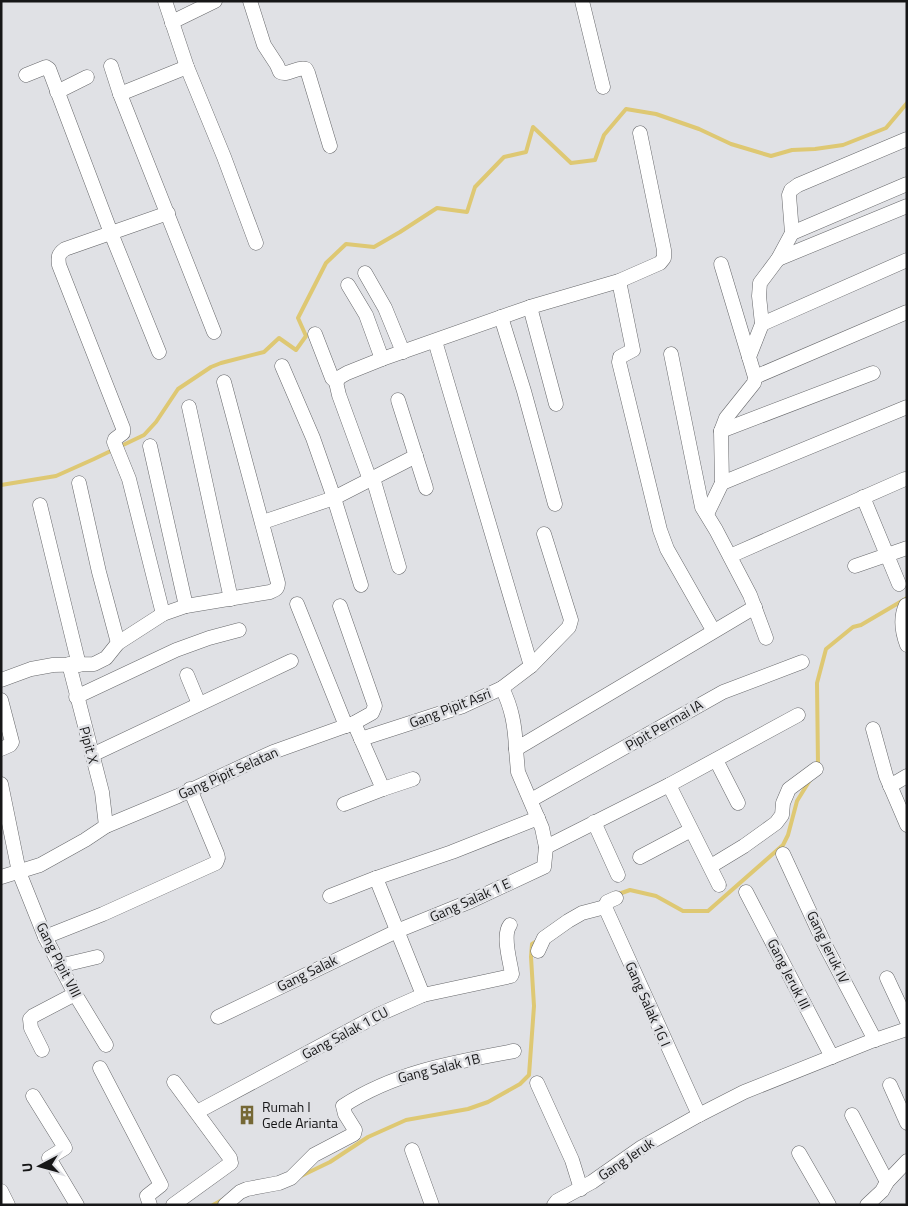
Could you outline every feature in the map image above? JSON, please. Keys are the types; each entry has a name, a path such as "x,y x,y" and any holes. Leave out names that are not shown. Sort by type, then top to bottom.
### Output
{"street":[{"path":"164,1 187,67 224,157 256,243"},
{"path":"172,23 215,1"},
{"path":"250,1 264,45 280,72 286,74 302,68 306,69 330,146"},
{"path":"582,1 603,87"},
{"path":"111,66 120,94 214,332"},
{"path":"26,76 48,67 158,352"},
{"path":"120,94 187,67"},
{"path":"57,92 87,76"},
{"path":"336,382 347,373 382,359 502,317 619,281 660,263 664,258 664,250 640,133"},
{"path":"749,357 762,324 759,296 760,282 778,259 792,233 790,190 907,140"},
{"path":"792,233 907,184"},
{"path":"778,259 907,206"},
{"path":"163,614 129,479 114,440 123,433 123,428 59,265 58,257 60,252 65,249 168,213"},
{"path":"762,324 907,260"},
{"path":"707,514 722,483 721,431 726,418 754,383 755,377 721,264"},
{"path":"365,273 385,308 403,352"},
{"path":"619,281 633,350 620,357 620,362 660,530 667,549 713,630"},
{"path":"348,285 366,315 382,359"},
{"path":"530,308 556,404"},
{"path":"755,377 907,312"},
{"path":"502,317 555,504"},
{"path":"315,334 332,378 336,382 339,395 372,479 399,567"},
{"path":"435,341 531,666"},
{"path":"671,354 700,501 755,607 766,638"},
{"path":"282,366 313,438 361,585"},
{"path":"721,431 873,373"},
{"path":"1,680 31,669 94,664 102,660 118,643 163,614 186,606 232,599 275,590 278,587 263,522 224,382"},
{"path":"398,400 426,488"},
{"path":"189,407 232,599"},
{"path":"722,483 907,407"},
{"path":"150,446 186,606"},
{"path":"263,522 334,498 416,456"},
{"path":"730,556 905,479"},
{"path":"79,483 99,572 118,643"},
{"path":"863,497 899,584"},
{"name":"Pipit X","path":"40,505 74,665 76,697 102,792 106,826"},
{"name":"Gang Pipit Asri","path":"361,739 463,706 502,688 531,666 569,627 571,620 544,534"},
{"path":"855,566 907,548"},
{"path":"297,604 350,724 361,739 383,790"},
{"path":"906,605 902,629 907,645"},
{"name":"Gang Pipit Selatan","path":"1,877 56,858 106,826 178,796 273,752 350,724 372,713 375,710 375,706 340,606"},
{"path":"516,749 713,630 755,607"},
{"path":"76,697 176,650 239,630"},
{"path":"92,755 290,661"},
{"name":"Pipit Permai IA","path":"531,800 723,692 802,662"},
{"path":"187,675 199,704"},
{"path":"502,688 509,702 514,721 518,772 542,828 546,847 716,760 798,715"},
{"path":"1,700 12,742 10,746 1,749"},
{"path":"873,728 890,786 907,824"},
{"path":"716,760 738,803"},
{"path":"711,866 744,846 776,823 782,815 783,803 789,790 816,769"},
{"path":"890,786 907,776"},
{"path":"344,804 412,779"},
{"name":"Gang Pipit VIII","path":"1,784 19,872 45,937 59,966 106,1044"},
{"path":"669,784 720,885"},
{"path":"45,937 103,914 216,864 217,854 190,789"},
{"path":"330,896 452,852 538,818"},
{"path":"594,822 618,875"},
{"path":"640,857 691,830"},
{"name":"Gang Salak 1 E","path":"397,931 471,901 544,868 546,847"},
{"name":"Gang Jeruk IV","path":"783,854 825,945 875,1040"},
{"path":"376,878 423,995"},
{"name":"Gang Jeruk III","path":"746,892 832,1057"},
{"path":"538,951 544,938 568,921 582,913 605,907 607,902 616,898"},
{"name":"Gang Salak 1G I","path":"605,907 699,1114"},
{"name":"Gang Salak 1 CU","path":"197,1112 380,1014 423,995 511,976 506,935 507,928 510,925"},
{"name":"Gang Salak","path":"218,1017 397,931"},
{"path":"59,966 97,957"},
{"path":"887,978 907,1021"},
{"path":"42,1050 31,1028 30,1019 75,994"},
{"name":"Gang Jeruk","path":"554,1205 557,1201 581,1189 642,1147 699,1114 744,1092 907,1029"},
{"name":"Gang Salak 1B","path":"225,1205 240,1192 279,1183 291,1178 314,1155 354,1134 355,1130 345,1114 343,1106 377,1087 431,1068 514,1051"},
{"path":"100,1068 161,1185 147,1196 150,1205"},
{"path":"173,1205 232,1163 174,1082"},
{"path":"538,1083 572,1160 581,1189"},
{"path":"890,1085 907,1123"},
{"path":"33,1096 65,1148 49,1158 76,1205"},
{"path":"852,1115 887,1182"},
{"path":"412,1150 432,1205"},
{"path":"799,1153 829,1205"},
{"path":"867,1205 882,1191 887,1182 907,1161"},
{"path":"1,1191 8,1205"}],"waterway":[{"path":"1,485 56,476 144,435 156,422 178,389 211,367 264,352 279,338 296,350 306,336 298,318 326,263 346,244 374,247 437,208 467,212 475,187 504,157 526,152 533,127 571,163 595,160 604,135 626,109 656,114 699,129 731,144 771,156 792,150 843,145 886,128 907,103"},
{"path":"818,765 817,683 826,649 853,627 861,625 907,598"},
{"path":"616,895 630,890 656,896 683,911 708,911 783,845 788,835 797,801 810,780"},
{"path":"301,1176 330,1162 368,1137 406,1120 468,1109 488,1102 520,1084 529,1075 534,1006 531,957 532,944 537,941"},
{"path":"213,1205 224,1199"}],"place":[{"name":"Rumah I Gede Arianta","path":"247,1115"}]}
